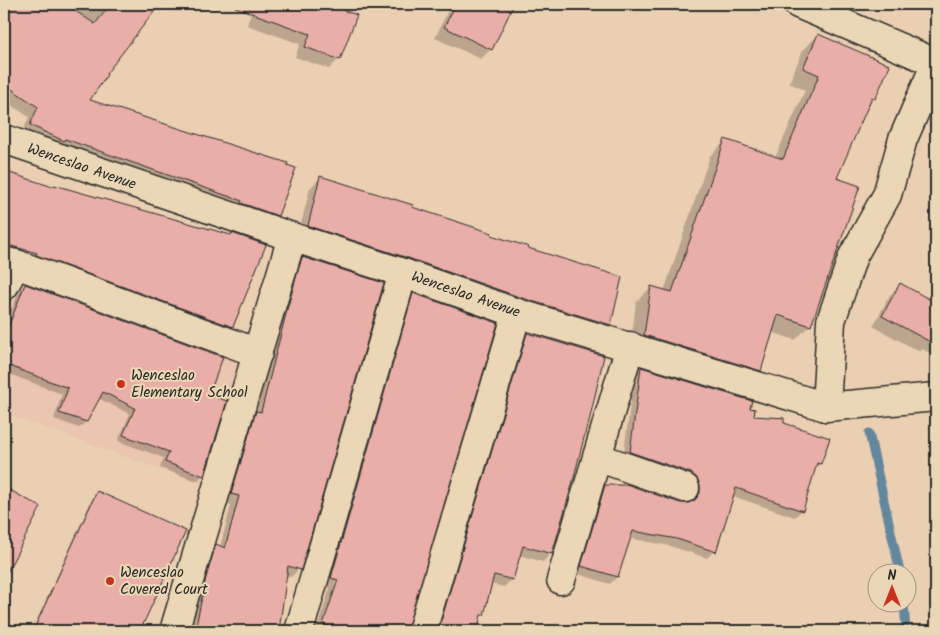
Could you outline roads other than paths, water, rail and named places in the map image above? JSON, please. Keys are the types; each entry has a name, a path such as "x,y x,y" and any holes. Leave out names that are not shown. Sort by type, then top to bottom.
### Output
{"street":[{"path":"798,4 936,63 903,139 886,194 853,256 830,321 826,407"},
{"name":"Wenceslao Avenue","path":"4,139 292,237 403,272 517,313 826,407 936,397"},
{"path":"174,631 292,237"},
{"path":"8,270 258,353"},
{"path":"299,631 403,272"},
{"path":"422,631 517,313"},
{"path":"561,580 630,346"},
{"path":"597,457 685,488"}],"waterway":[{"path":"869,433 898,562"},
{"path":"905,612 906,631"}],"place":[{"name":"Wenceslao Elementary School","path":"121,384"},
{"name":"Wenceslao Covered Court","path":"110,581"}]}
